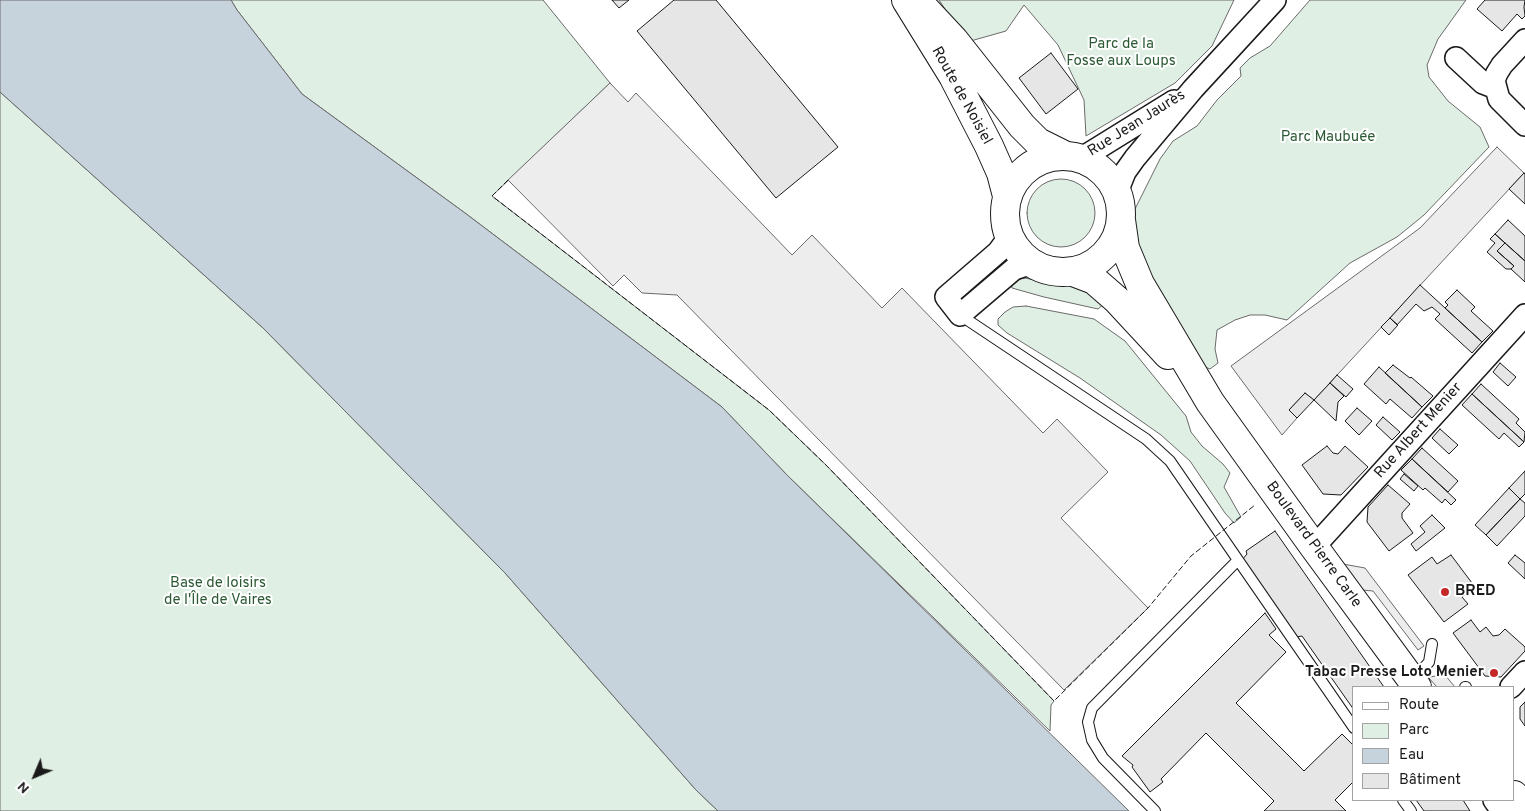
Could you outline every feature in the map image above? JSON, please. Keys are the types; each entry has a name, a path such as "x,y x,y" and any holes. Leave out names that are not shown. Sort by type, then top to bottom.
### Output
{"main road":[{"name":"Route de Noisiel","path":"906,0 953,76 989,146 1007,196"},
{"name":"Route de Noisiel","path":"918,0 954,40 1022,126 1038,142 1073,157"},
{"path":"1073,157 1096,166 1108,177 1117,192 1121,205 1121,220 1116,238 1106,254 1091,265 1072,272 1058,272 1032,263 1018,252 1009,237 1005,223 1005,209 1007,196 1016,179 1029,166 1046,158 1073,157"},
{"name":"Boulevard Pierre Carle","path":"1121,220 1125,248 1140,284 1210,402 1415,684"},
{"name":"Boulevard Pierre Carle","path":"1072,272 1094,280 1117,300 1210,402"},
{"path":"1515,796 1525,806"}],"street":[{"name":"Rue Jean Jaurès","path":"1117,192 1125,172 1134,158 1193,89 1275,0"},
{"path":"1524,123 1499,99 1494,80 1525,40"},
{"path":"1456,58 1483,83 1496,88"},
{"name":"Rue Jean Jaurès","path":"1073,157 1193,89"},
{"path":"1009,237 998,252 946,297 960,315 1014,269 1032,263"},
{"name":"Rue Albert Menier","path":"1314,546 1525,315"},
{"path":"1512,686 1525,672"}],"lane":[{"path":"960,315 1146,439 1170,461 1352,725"},
{"path":"1155,811 1103,758 1092,740 1088,722 1092,708 1238,560"},
{"path":"1415,684 1429,662 1432,644"}],"green space":[{"path":"231,0 543,0 610,83 492,196 769,410 826,465 1054,701 1051,705 1050,731 787,475 722,407 465,213 302,94"},
{"name":"Parc de la Fosse aux Loups","path":"939,0 1234,0 1212,46 1175,83 1086,136 1084,100 1058,45 1024,5 1006,31 967,42"},
{"name":"Parc Maubuée","path":"1310,0 1466,0 1438,39 1427,65 1429,77 1448,101 1480,127 1489,147 1424,215 1397,237 1350,263 1287,320 1265,315 1250,315 1235,320 1217,330 1215,349 1218,363 1210,369 1198,364 1146,280 1132,221 1133,213 1160,159 1173,141 1197,126 1217,100 1241,76 1240,68 1250,58 1270,46"},
{"name":"Base de loisirs de l'Île de Vaires","path":"0,92 263,328 505,573 696,790 718,811 0,811"},
{"path":"1068,179 1080,185 1089,194 1095,206 1093,226 1085,237 1068,247 1054,247 1037,237 1029,226 1027,206 1037,189 1048,181"},
{"path":"1025,278 1053,284 1082,287 1106,302 1098,309 1012,288 1011,281"},
{"path":"1026,306 1094,319 1125,341 1186,416 1191,432 1202,446 1223,464 1230,473 1224,487 1241,517 1234,523 1225,513 1190,461 1161,435 1080,378 1007,333 998,325 998,319 1005,312 1013,307"}],"shaded area":[{"path":"610,83 628,102 636,93 792,255 812,235 882,308 902,288 1043,433 1057,419 1108,472 1061,518 1148,608 1064,690 677,295 642,293 624,275 613,286 508,180"},
{"path":"1497,147 1524,173 1314,400 1305,393 1289,410 1297,418 1282,435 1231,366 1420,228"},
{"path":"1343,564 1365,568 1424,646 1418,650 1373,591 1362,590"},
{"path":"1445,675 1454,686 1436,686 1428,677"}],"water":[{"path":"0,0 231,0 302,94 465,213 722,407 787,475 1129,811 718,811 696,790 505,573 263,328 0,92"}],"building":[{"path":"612,0 629,0 619,8"},
{"path":"674,0 716,0 838,147 776,198 637,31"},
{"path":"1485,0 1525,0 1525,16 1522,19 1517,14 1502,31 1477,9"},
{"path":"1051,53 1078,89 1046,114 1019,78"},
{"path":"1525,174 1525,204 1509,189"},
{"path":"1508,220 1525,236 1525,261 1495,234"},
{"path":"1495,234 1505,243 1497,251 1514,266 1511,269 1506,269 1487,252 1495,243 1490,239"},
{"path":"1505,243 1525,261 1525,282 1511,269 1514,266 1497,251"},
{"path":"1420,285 1482,342 1472,353 1435,319 1440,314 1432,307 1424,311 1416,304 1397,325 1390,318"},
{"path":"1457,290 1475,307 1471,311 1493,331 1482,342 1445,308 1448,305 1445,302"},
{"path":"1390,318 1398,325 1389,335 1381,327"},
{"path":"1500,363 1516,377 1508,386 1493,372"},
{"path":"1393,365 1411,377 1433,396 1422,407 1385,373"},
{"path":"1379,367 1422,407 1412,418 1390,399 1386,404 1364,384"},
{"path":"1337,375 1353,389 1346,397 1330,383"},
{"path":"1330,383 1344,396 1338,402 1336,421 1314,400"},
{"path":"1481,384 1519,419 1516,423 1525,432 1524,442 1472,394"},
{"path":"1305,393 1314,400 1297,418 1289,410"},
{"path":"1472,394 1524,442 1519,447 1504,433 1499,439 1462,405"},
{"path":"1357,408 1372,421 1359,435 1345,421"},
{"path":"1383,417 1400,432 1392,440 1376,425"},
{"path":"1440,429 1458,445 1449,454 1432,438"},
{"path":"1327,446 1333,453 1338,454 1345,446 1368,467 1341,495 1323,494 1302,465"},
{"path":"1422,448 1458,481 1448,492 1412,459"},
{"path":"1412,459 1456,500 1451,505 1445,499 1442,503 1425,488 1423,490 1401,470"},
{"path":"1525,471 1525,494 1520,499 1509,488"},
{"path":"1404,474 1418,486 1414,491 1400,479"},
{"path":"1388,485 1410,504 1402,513 1402,518 1413,533 1389,551 1367,522 1368,507"},
{"path":"1509,488 1520,499 1486,535 1475,525"},
{"path":"1520,499 1525,503 1525,516 1497,546 1486,535"},
{"path":"1432,515 1445,528 1416,551 1411,544 1425,532 1420,526"},
{"path":"1275,531 1383,686 1352,686 1352,707 1302,636 1296,637 1242,560 1247,554 1246,551"},
{"name":"BRED","path":"1451,555 1475,587 1462,597 1468,604 1444,622 1408,575 1432,557 1437,564"},
{"path":"1515,555 1525,563 1525,579 1508,563"},
{"path":"1265,613 1276,629 1269,635 1286,652 1236,703 1304,771 1342,734 1352,744 1352,783 1335,800 1346,811 1264,811 1274,801 1206,733 1161,779 1163,782 1150,792 1132,767 1133,765 1122,756"},
{"path":"1471,620 1480,632 1486,627 1493,636 1499,635 1505,629 1525,647 1525,651 1501,677 1485,676 1453,633"},
{"path":"1525,702 1525,726 1520,719 1520,707"},
{"path":"1417,801 1464,801 1470,811 1424,811"}],"fence":[{"path":"508,180 492,196 769,410 826,465 1054,701 1148,608 1191,556 1255,505"}],"place":[{"name":"BRED","path":"1445,592"},
{"name":"Tabac Presse Loto Menier","path":"1494,673"}]}
